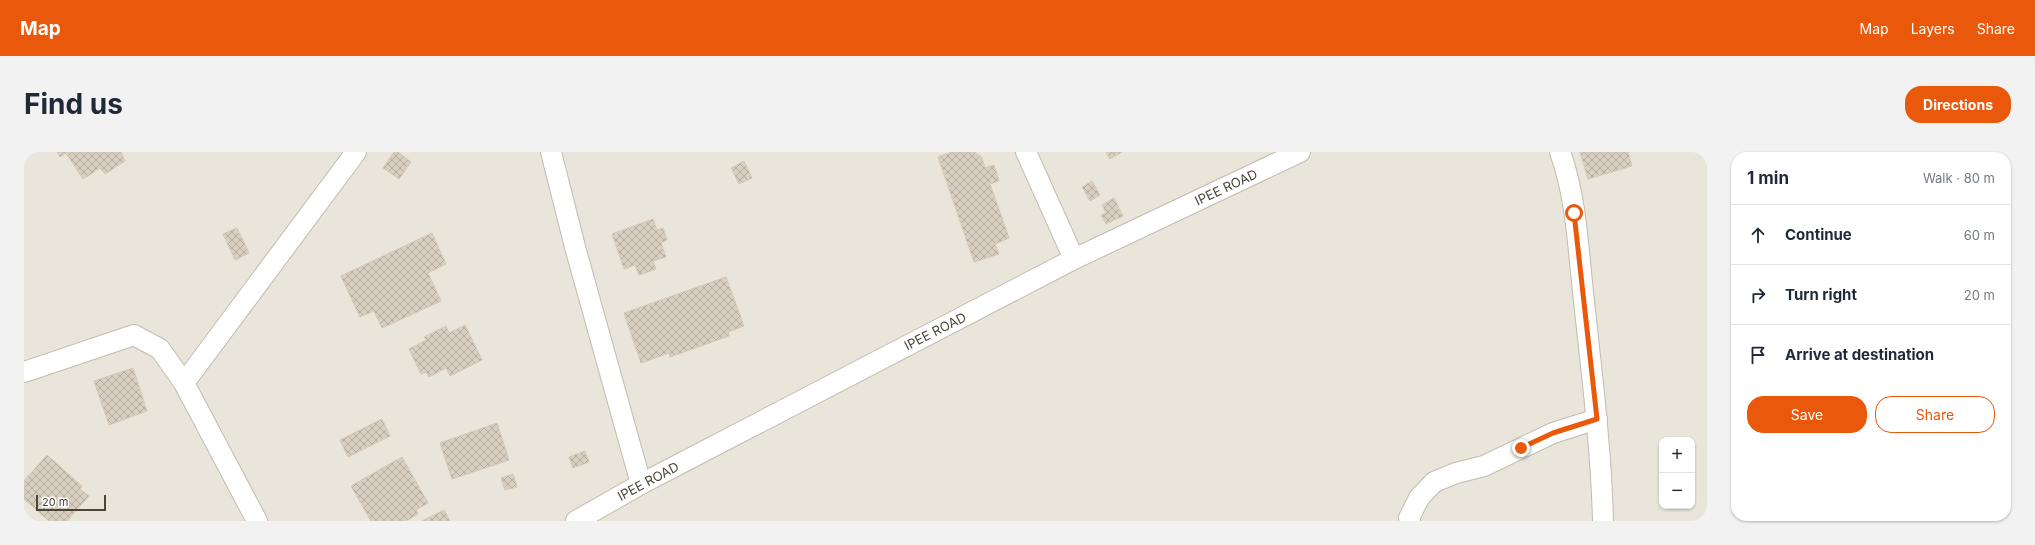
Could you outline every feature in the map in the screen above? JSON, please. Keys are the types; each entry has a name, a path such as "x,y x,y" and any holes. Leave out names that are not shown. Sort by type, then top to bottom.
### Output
{"street":[{"path":"184,382 356,152"},
{"path":"552,152 575,247 641,484"},
{"path":"1026,152 1074,259"},
{"name":"IPEE ROAD","path":"576,521 641,484 1074,259 1300,152"},
{"path":"1560,152 1565,166 1574,213 1597,419 1603,521"},
{"path":"24,372 134,335 160,349 184,382 257,521"},
{"path":"1410,521 1409,518 1419,498 1434,482 1456,473 1484,466 1553,433 1597,419"}],"shaded area":[{"path":"24,152 1707,152 1707,521 24,521"}],"building":[{"path":"57,152 121,152 125,161 105,174 100,168 83,179 66,153 60,157"},
{"path":"394,152 398,152 411,162 399,179 383,168"},
{"path":"952,152 975,152 982,158 985,168 994,165 999,181 990,184 1009,238 995,244 999,254 974,262 938,157"},
{"path":"1106,152 1122,152 1110,159"},
{"path":"1580,152 1628,152 1632,166 1588,179"},
{"path":"744,161 752,178 739,184 731,168"},
{"path":"1092,181 1100,195 1090,201 1082,187"},
{"path":"1114,198 1123,216 1106,224 1101,215 1106,213 1102,205"},
{"path":"653,219 657,230 663,228 667,240 661,243 666,257 653,261 656,269 639,275 635,265 624,269 612,234"},
{"path":"237,228 249,253 235,260 223,234"},
{"path":"432,233 446,264 428,273 441,301 382,328 374,311 360,317 341,276"},
{"path":"726,277 744,326 728,332 729,336 670,357 669,353 641,363 624,313"},
{"path":"465,325 482,360 450,376 446,368 429,377 426,372 421,374 409,349 426,340 424,337 446,326 449,333"},
{"path":"133,368 147,411 109,425 94,381"},
{"path":"382,419 390,436 348,457 340,440"},
{"path":"497,423 509,460 452,479 440,443"},
{"path":"585,451 589,462 573,468 569,457"},
{"path":"47,455 82,486 80,489 89,496 67,521 49,521 24,499 24,481"},
{"path":"402,457 428,503 416,510 418,514 406,521 371,521 351,486"},
{"path":"513,474 517,487 505,490 501,478"},
{"path":"444,510 450,521 422,521"}],"route":[{"path":"1521,448 1553,433 1597,419 1574,213"}]}
